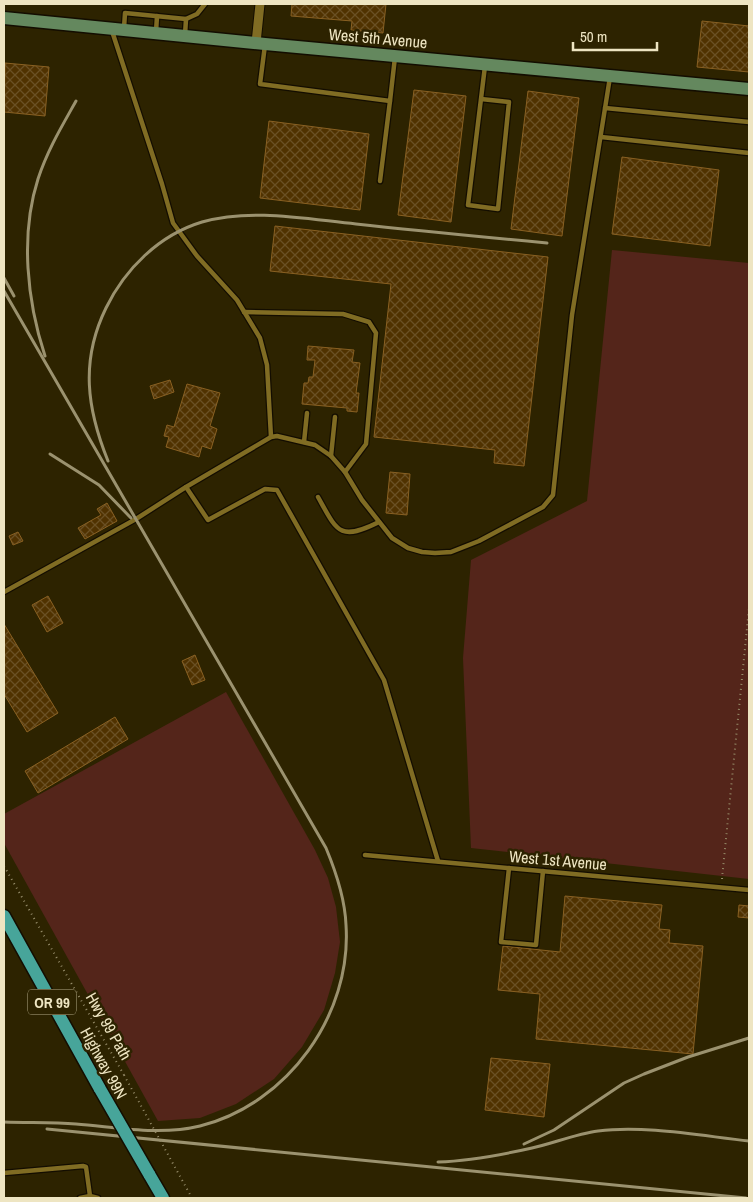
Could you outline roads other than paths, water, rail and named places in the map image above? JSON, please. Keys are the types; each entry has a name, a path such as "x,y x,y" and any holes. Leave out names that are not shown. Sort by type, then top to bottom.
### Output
{"main road":[{"name":"Highway 99N","path":"4,916 163,1198"}],"street":[{"path":"260,4 261,44"},
{"name":"West 5th Avenue","path":"4,18 261,44 749,89"}],"lane":[{"path":"124,30 125,13 186,19 197,14 205,4"},
{"path":"156,33 157,16"},
{"path":"185,36 186,19"},
{"path":"111,28 173,223 197,256 237,300 260,338 267,365 271,437"},
{"path":"261,44 260,84 390,101"},
{"path":"380,181 395,56"},
{"path":"481,99 509,102 498,209 468,206 481,99 486,64"},
{"path":"4,592 136,519 271,437 277,436 315,445 331,456 345,472 362,500 392,538 408,548 435,553 452,552 479,541 543,507 553,495 572,315 610,76"},
{"path":"605,108 749,122"},
{"path":"601,137 749,153"},
{"path":"244,312 343,314 369,322 376,333 366,444 345,472"},
{"path":"304,442 307,412"},
{"path":"331,456 334,417"},
{"path":"186,487 208,520 265,489 277,490 384,680 438,861"},
{"path":"318,497 335,527 349,532 364,530 379,522"},
{"name":"West 1st Avenue","path":"365,855 749,890"},
{"path":"509,868 502,942 536,945 543,871"},
{"path":"4,1172 84,1166 86,1168 90,1196"},
{"path":"80,1198 90,1196 98,1198"}],"railway":[{"path":"45,356 30,291 28,268 29,223 32,200 38,179 55,139 76,101"},
{"path":"108,461 95,423 89,385 92,347 98,328 114,294 133,267 158,245 186,228 221,218 259,215 298,217 427,232 547,243"},
{"path":"4,278 14,296"},
{"path":"4,291 326,848 339,885 346,925 345,958 338,991 326,1022 308,1051 286,1076 261,1098 232,1115 200,1126 153,1131 67,1123 4,1122"},
{"path":"50,454 99,485 131,518"},
{"path":"524,1144 554,1130 624,1083 688,1057 749,1038"},
{"path":"47,1129 746,1198"},
{"path":"438,1162 497,1155 598,1131 654,1130 749,1141"}]}
